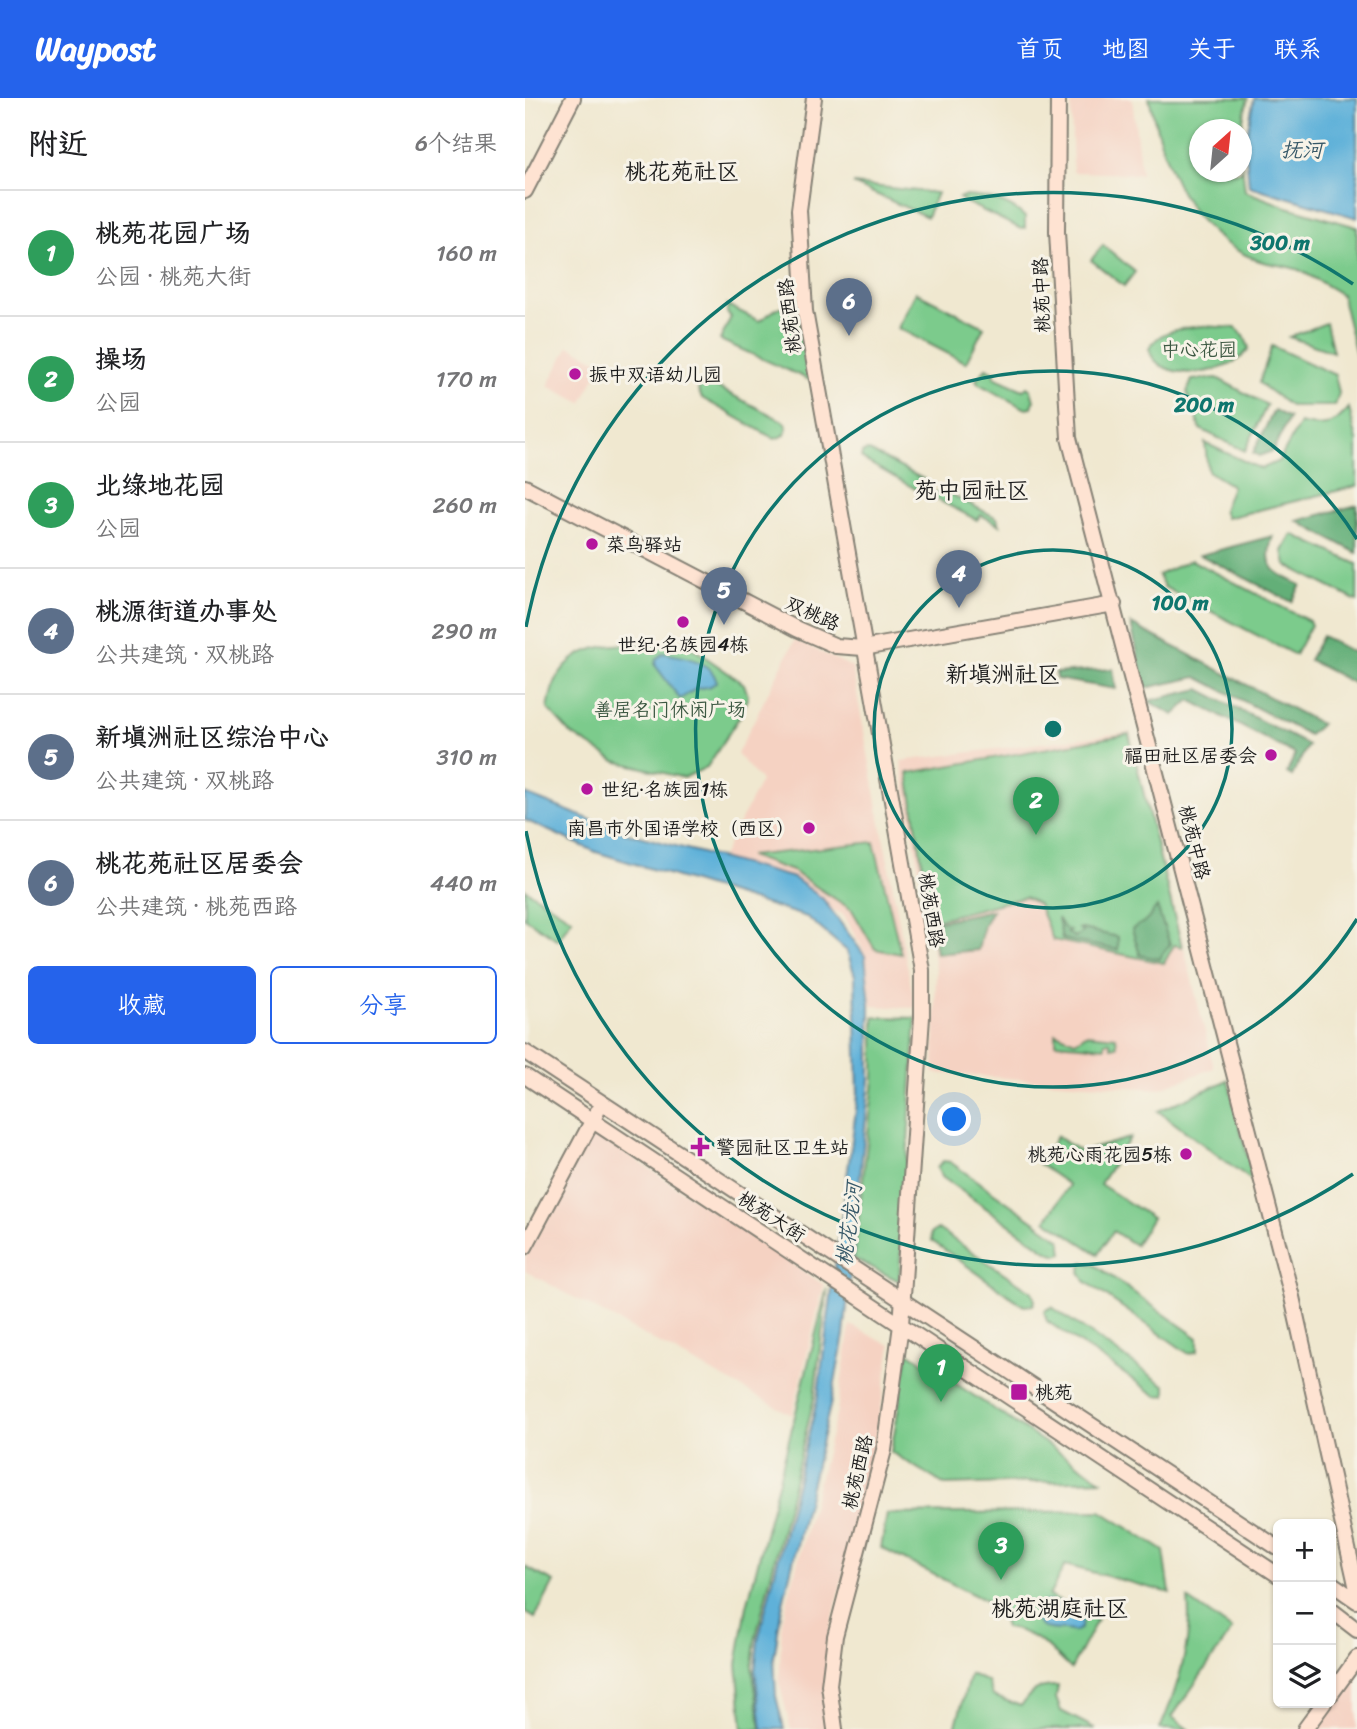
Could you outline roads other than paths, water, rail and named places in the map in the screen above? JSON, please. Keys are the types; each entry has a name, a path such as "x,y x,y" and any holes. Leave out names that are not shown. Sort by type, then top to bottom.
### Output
{"street":[{"path":"525,174 565,98"},
{"path":"525,191 573,98"},
{"name":"桃苑西路","path":"814,98 799,209 805,311 922,970 922,1017 901,1325 884,1450 835,1636 829,1685 835,1729"},
{"name":"桃苑中路","path":"1058,98 1057,232 1069,438 1292,1297 1357,1589"},
{"name":"双桃路","path":"525,487 797,629 836,646 863,648 1114,604"},
{"name":"桃苑大街","path":"525,1052 1273,1545"},
{"name":"桃苑大街","path":"525,1076 1273,1572"},
{"path":"525,1247 602,1103"},
{"path":"1336,1586 1357,1601"},
{"path":"1336,1614 1357,1630"},
{"path":"1336,1687 1357,1658"},
{"path":"1305,1729 1320,1708"}],"water":[{"name":"抚河","path":"1254,98 1357,98 1357,218 1249,186 1249,182 1252,182 1252,119 1250,119"},
{"path":"663,653 702,664 717,681 680,699 655,665 656,659"},
{"name":"桃花龙河","path":"525,794 617,830 794,878 823,899 865,956 870,1004 870,1079 844,1335 833,1393 781,1612 774,1658 776,1696 784,1729 762,1729 755,1670 758,1640 817,1401 858,1095 855,976 847,951 807,917 596,852 525,820"},
{"path":"1046,1601 1058,1603 1070,1614 1076,1613 1082,1621 1081,1628 1073,1631 1043,1628 1037,1621 1034,1608"}],"place":[{"name":"桃花苑社区居委会","path":"849,336"},
{"name":"振中双语幼儿园","path":"575,374"},
{"name":"菜鸟驿站","path":"592,544"},
{"name":"桃源街道办事处","path":"959,608"},
{"name":"世纪·名族园4栋","path":"683,622"},
{"name":"新填洲社区综治中心","path":"724,625"},
{"name":"福田社区居委会","path":"1271,755"},
{"name":"世纪·名族园1栋","path":"587,789"},
{"name":"南昌市外国语学校（西区）","path":"809,828"},
{"name":"操场","path":"1036,835"},
{"name":"警园社区卫生站","path":"700,1147"},
{"name":"桃苑心雨花园5栋","path":"1186,1154"},
{"name":"桃苑","path":"1019,1392"},
{"name":"桃苑花园广场","path":"941,1402"},
{"name":"北绿地花园","path":"1001,1580"}],"district":[{"name":"桃花苑社区","path":"682,171"},
{"name":"苑中园社区","path":"972,490"},
{"name":"新填洲社区","path":"1003,674"},
{"name":"桃苑湖庭社区","path":"1060,1608"}],"park label":[{"name":"中心花园","path":"1199,349"},
{"name":"善居名门休闲广场","path":"670,709"}]}
